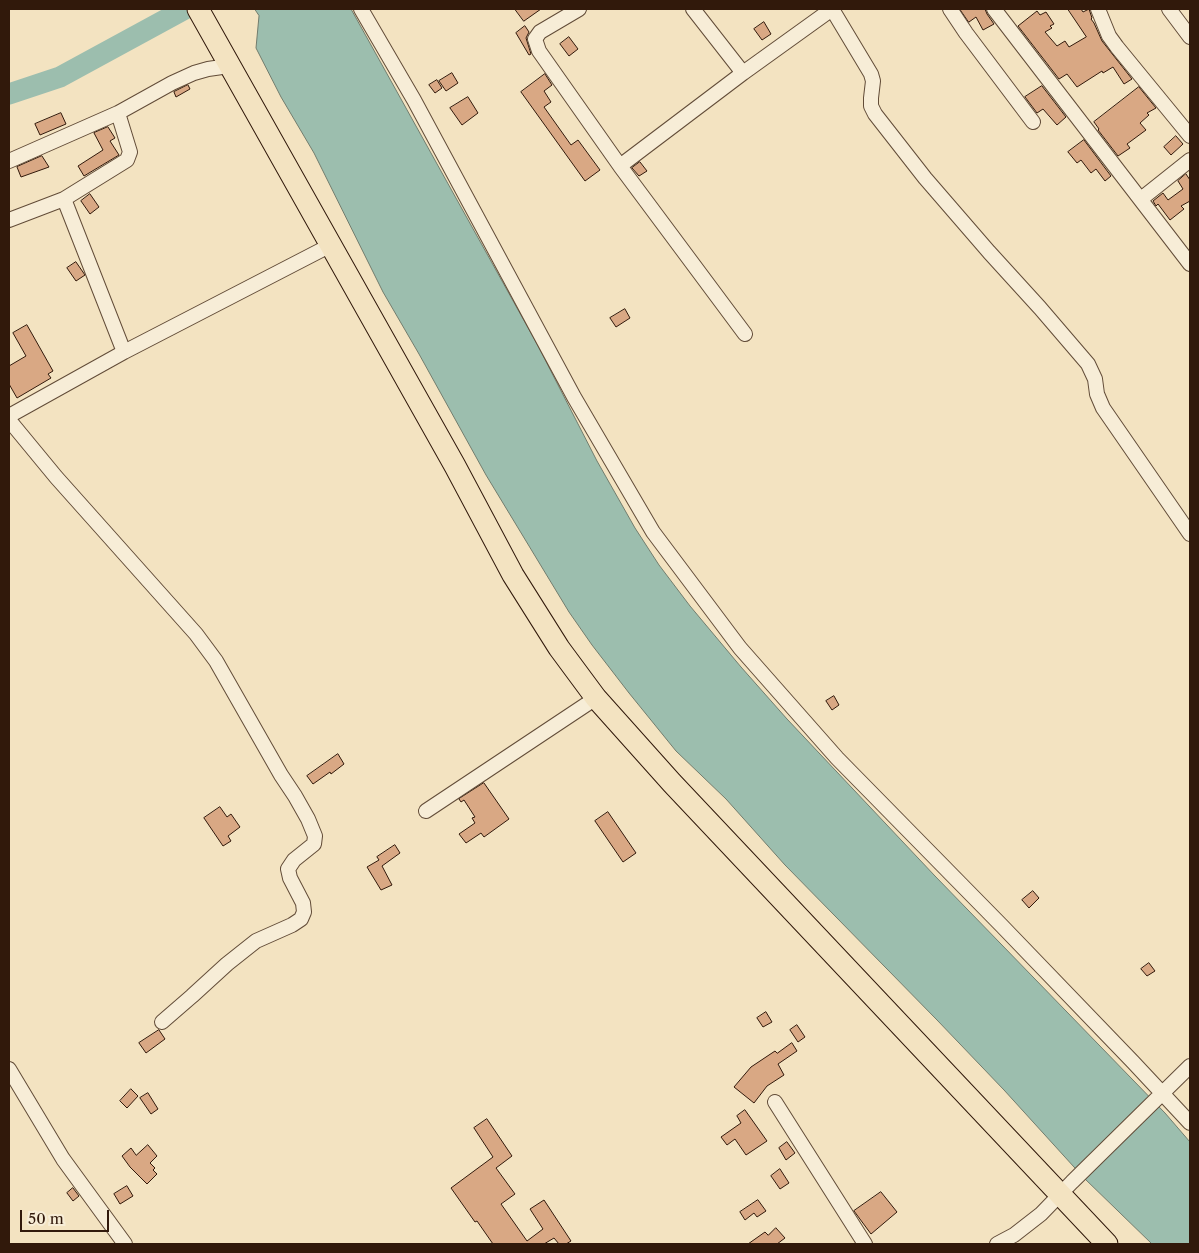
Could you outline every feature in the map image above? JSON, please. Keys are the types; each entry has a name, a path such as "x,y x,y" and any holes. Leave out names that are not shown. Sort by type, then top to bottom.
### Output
{"main road":[{"path":"198,9 455,466 513,574 559,648 596,698 672,783 1066,1188 1107,1244"}],"street":[{"path":"361,9 414,100 574,397 653,532 740,648 837,758 1030,954 1190,1123"},
{"path":"579,9 540,32 535,39 539,51 620,166 745,334"},
{"path":"693,9 744,73"},
{"path":"620,166 832,9 871,74 873,81 871,106 875,114 925,178 1088,364 1095,379 1097,394 1103,408 1190,534"},
{"path":"950,9 1034,122"},
{"path":"994,9 1190,264"},
{"path":"1098,9 1109,36 1190,136"},
{"path":"1169,9 1190,37"},
{"path":"9,161 118,113 172,83 226,60"},
{"path":"9,220 64,199 127,160 130,152 118,113"},
{"path":"1141,199 1190,160"},
{"path":"64,199 124,352"},
{"path":"9,416 124,352 331,245"},
{"path":"9,420 56,477 196,634 216,661 295,796 315,836 314,844 294,860 288,869 290,878 303,904 304,912 301,919 256,941 227,964 162,1022"},
{"path":"426,811 596,698"},
{"path":"996,1244 1014,1235 1041,1214 1190,1066"},
{"path":"9,1069 64,1159 124,1244"},
{"path":"776,1102 865,1244"}],"shaded area":[{"path":"255,9 351,9 537,344 597,461 635,528 659,565 690,606 787,719 935,876 1165,1113 1190,1142 1190,1244 1152,1244 1084,1178 1004,1090 785,865 726,799 676,751 592,645 569,612 486,475 383,292 314,153 281,97 256,48 259,16"}],"building":[{"path":"515,9 541,9 524,21"},
{"path":"960,9 985,9 994,24 983,30 976,17 969,22"},
{"path":"1068,9 1081,9 1083,12 1089,9 1091,19 1102,41 1132,79 1124,84 1113,67 1103,73 1102,71 1077,87 1067,74 1059,79 1018,26 1037,11 1040,15 1046,12 1054,24 1050,26 1052,28 1045,32 1057,46 1065,41 1069,47 1086,37"},
{"path":"764,22 771,34 762,40 754,29"},
{"path":"525,26 529,32 526,38 531,54 529,55 516,33"},
{"path":"569,37 578,49 569,56 560,44"},
{"path":"452,73 458,83 446,91 439,81"},
{"path":"545,74 552,85 544,91 551,102 544,107 571,145 578,140 600,170 585,181 521,92"},
{"path":"437,80 442,88 435,93 429,85"},
{"path":"188,85 190,89 176,97 174,92"},
{"path":"1042,86 1066,117 1057,125 1043,109 1037,113 1025,97"},
{"path":"1139,87 1156,108 1147,113 1149,115 1140,123 1146,130 1127,144 1130,148 1118,156 1094,122"},
{"path":"468,97 478,113 462,125 450,108"},
{"path":"61,113 66,124 40,135 35,124"},
{"path":"108,127 115,138 110,141 119,155 84,176 78,166 103,150 94,133"},
{"path":"1176,136 1183,144 1171,155 1164,147"},
{"path":"1084,140 1111,176 1105,181 1096,169 1091,173 1081,160 1077,163 1068,152"},
{"path":"42,156 49,167 21,177 17,167"},
{"path":"640,162 647,171 639,176 632,168"},
{"path":"1186,174 1190,180 1190,201 1181,206 1184,209 1170,220 1158,204 1156,206 1153,201 1163,193 1168,200 1183,189 1178,181"},
{"path":"90,194 99,207 90,214 81,201"},
{"path":"76,262 85,275 76,281 67,268"},
{"path":"625,309 630,318 616,327 610,318"},
{"path":"27,325 53,371 48,374 51,378 17,398 9,384 9,366 26,356 13,333"},
{"path":"834,696 839,705 832,710 826,701"},
{"path":"338,754 344,764 313,784 307,776"},
{"path":"484,783 509,819 484,837 481,833 466,843 459,834 475,823 472,818 475,817 464,800 461,802 459,799"},
{"path":"220,807 227,817 231,814 240,827 228,836 231,841 223,846 204,818"},
{"path":"608,812 636,853 623,862 595,821"},
{"path":"395,845 400,853 382,866 392,885 381,890 367,867 379,860 377,857"},
{"path":"1033,891 1039,898 1029,908 1022,900"},
{"path":"1149,963 1155,971 1147,976 1141,969"},
{"path":"766,1012 772,1022 763,1027 757,1018"},
{"path":"797,1025 805,1037 798,1042 790,1030"},
{"path":"159,1030 165,1039 146,1053 139,1043"},
{"path":"792,1043 797,1051 778,1064 784,1075 767,1086 754,1103 734,1087 751,1067 775,1051 777,1053"},
{"path":"131,1089 138,1096 127,1108 120,1101"},
{"path":"148,1093 158,1109 151,1114 140,1098"},
{"path":"745,1110 767,1141 746,1155 735,1139 727,1145 721,1137 741,1123 737,1116"},
{"path":"487,1119 512,1156 496,1168 515,1194 501,1204 527,1241 543,1229 530,1209 544,1200 571,1241 566,1244 559,1244 554,1238 544,1244 493,1244 451,1188 493,1157 474,1128"},
{"path":"787,1142 795,1153 786,1160 779,1148"},
{"path":"148,1145 157,1156 150,1163 155,1168 153,1170 157,1174 147,1184 122,1156 131,1148 136,1155"},
{"path":"780,1169 789,1183 780,1189 771,1176"},
{"path":"127,1186 133,1196 120,1204 114,1194"},
{"path":"73,1188 79,1196 73,1201 67,1193"},
{"path":"881,1192 897,1212 871,1234 854,1211"},
{"path":"758,1200 766,1211 757,1217 754,1213 745,1220 740,1212"},
{"path":"776,1228 785,1238 777,1244 748,1244 765,1232 768,1235"}],"waterway":[{"path":"9,94 60,77 185,9"}]}
